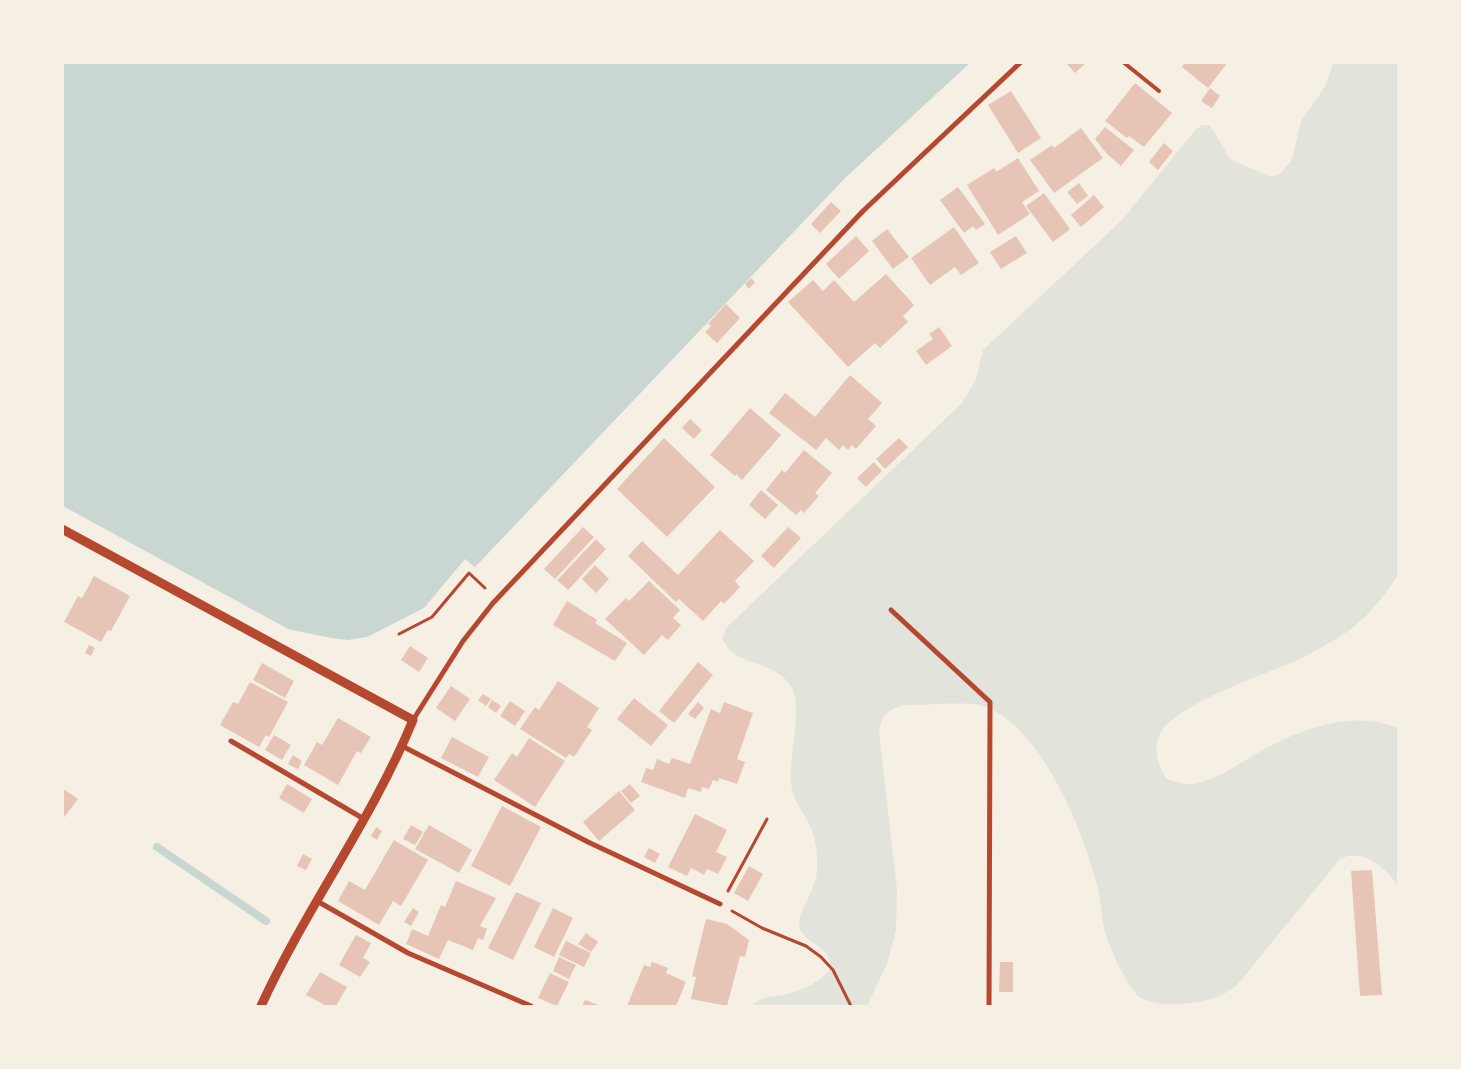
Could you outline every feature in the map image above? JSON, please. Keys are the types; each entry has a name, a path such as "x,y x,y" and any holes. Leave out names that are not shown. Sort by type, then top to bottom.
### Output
{"street":[{"path":"261,1006 288,952 364,819 402,746 413,720 464,641 493,603 863,211 1021,62"},
{"path":"62,528 413,720"},
{"path":"892,610 990,702 988,1006"},
{"path":"231,741 364,819"},
{"path":"402,746 588,842 720,904"},
{"path":"317,901 408,954 531,1006"}],"lane":[{"path":"1123,62 1159,91"}],"path":[{"path":"399,634 432,617 469,573 488,591"},
{"path":"766,819 720,904 762,928 806,946 821,957 833,970 851,1006"}],"shaded area":[{"path":"62,63 970,63 844,179 475,567 465,559 424,608 367,637 348,640 288,629 63,506"},
{"path":"1333,63 1398,63 1398,575 1373,608 1341,636 1298,660 1243,682 1181,713 1167,724 1159,736 1157,753 1166,779 1192,784 1215,777 1268,747 1322,725 1360,720 1379,722 1398,728 1398,887 1387,873 1373,861 1357,856 1348,856 1340,859 1237,985 1215,998 1193,1003 1160,1004 1150,1002 1135,993 1114,955 1105,932 1097,884 1082,837 1059,786 1028,740 1010,722 983,706 953,704 900,706 886,714 879,731 897,890 896,930 887,964 867,1006 752,1006 764,998 800,990 817,981 831,968 826,953 804,935 799,924 801,914 816,878 817,858 812,832 792,789 791,765 796,710 792,688 785,678 776,672 734,654 727,647 722,637 727,627 962,403 976,379 983,350 1122,220 1196,129 1203,125 1210,125 1230,159 1268,176 1275,176 1281,173 1292,160 1301,121 1326,85"}],"building":[{"path":"1065,62 1083,62 1085,64 1075,73"},
{"path":"1185,62 1228,62 1208,88 1182,67"},
{"path":"1135,83 1172,113 1144,147 1129,136 1127,138 1105,121"},
{"path":"1210,88 1220,96 1212,108 1201,101"},
{"path":"1011,91 1041,138 1018,153 988,105"},
{"path":"1105,127 1134,150 1121,166 1107,154 1095,139"},
{"path":"1081,128 1103,158 1054,193 1030,160 1052,145 1054,148"},
{"path":"1164,143 1173,151 1158,170 1149,162"},
{"path":"1018,158 1039,191 1022,202 1030,214 998,235 967,185 994,168 996,172"},
{"path":"1079,183 1088,196 1077,204 1067,192"},
{"path":"958,187 985,224 976,230 973,226 964,233 940,200"},
{"path":"1044,193 1070,229 1053,242 1026,206"},
{"path":"1094,195 1104,207 1081,227 1071,215"},
{"path":"831,202 841,211 820,233 811,224"},
{"path":"954,227 979,263 961,275 955,267 930,285 911,258"},
{"path":"887,229 909,257 893,269 872,241"},
{"path":"856,236 869,251 839,279 826,264"},
{"path":"1016,236 1027,253 1001,269 990,252"},
{"path":"886,274 914,305 903,316 908,322 880,348 875,343 848,367 788,302 813,280 823,291 834,280 854,302"},
{"path":"751,278 755,282 749,289 745,284"},
{"path":"726,304 740,318 717,343 705,332 711,326 708,324"},
{"path":"939,327 952,346 926,365 916,351 933,339 929,334"},
{"path":"850,375 882,403 868,419 876,426 856,449 852,445 848,450 843,445 839,450 826,438 816,450 769,413 785,393 815,417"},
{"path":"750,408 781,435 742,480 710,455"},
{"path":"690,419 702,430 694,439 682,428"},
{"path":"664,438 715,487 667,537 617,489"},
{"path":"899,438 908,447 885,469 876,459"},
{"path":"804,450 832,473 815,493 819,496 804,513 801,510 796,515 766,490 782,470 785,473"},
{"path":"874,462 882,471 866,487 857,478"},
{"path":"761,490 778,505 765,519 749,505"},
{"path":"583,527 594,537 555,579 544,569"},
{"path":"788,527 801,538 774,568 761,556"},
{"path":"720,530 754,561 735,581 740,587 724,604 721,601 703,621 679,599 676,602 628,556 642,541 678,575"},
{"path":"596,539 606,549 568,590 557,580"},
{"path":"595,565 609,579 596,593 582,579"},
{"path":"94,576 130,596 111,631 108,630 101,642 64,622 78,596 82,598"},
{"path":"649,581 680,610 673,618 681,625 668,640 662,635 644,655 605,619 626,598 629,601"},
{"path":"567,601 597,620 595,623 627,643 615,661 553,625"},
{"path":"89,645 95,648 91,656 85,653"},
{"path":"410,646 428,658 419,672 401,660"},
{"path":"698,662 713,675 674,723 659,711"},
{"path":"262,663 294,681 285,698 253,680"},
{"path":"558,681 599,708 587,727 592,730 574,757 569,754 566,758 520,729 535,707 539,710"},
{"path":"250,682 288,702 269,737 266,735 259,747 220,725 233,702 238,704"},
{"path":"451,686 470,699 455,721 436,708"},
{"path":"483,694 491,699 486,706 478,700"},
{"path":"634,698 668,725 651,746 617,719"},
{"path":"492,700 501,706 496,713 488,707"},
{"path":"510,701 525,711 515,726 500,716"},
{"path":"698,702 704,708 695,719 688,714"},
{"path":"724,702 753,713 737,759 745,762 737,784 719,778 718,782 713,780 709,789 702,787 701,792 688,788 685,798 641,782 646,768 653,770 657,759 669,764 672,758 690,764 711,709 720,713"},
{"path":"338,718 371,737 361,753 357,751 338,785 304,765 317,742 322,745"},
{"path":"274,735 291,745 282,760 265,750"},
{"path":"452,737 489,757 478,777 441,758"},
{"path":"529,738 565,761 535,807 494,780 512,753 517,757"},
{"path":"293,755 302,761 298,769 288,764"},
{"path":"287,784 312,799 304,813 279,798"},
{"path":"630,784 640,796 631,803 621,791"},
{"path":"62,788 78,799 62,820"},
{"path":"619,791 635,810 599,841 583,822"},
{"path":"502,806 541,827 510,886 471,866"},
{"path":"695,814 727,830 716,852 727,857 718,874 707,869 704,875 691,868 687,876 668,867"},
{"path":"411,825 423,832 415,845 403,839"},
{"path":"429,825 472,850 459,873 415,849"},
{"path":"376,827 382,831 377,840 371,836"},
{"path":"394,840 428,860 401,906 393,901 379,925 338,901 349,881 365,890"},
{"path":"649,848 660,854 655,863 644,857"},
{"path":"303,854 312,859 306,870 297,866"},
{"path":"749,866 763,874 748,901 734,893"},
{"path":"1372,870 1382,995 1360,996 1351,871"},
{"path":"456,881 496,898 480,926 487,929 483,940 478,938 473,950 448,940 439,959 406,944 412,929 428,936 441,905 445,907"},
{"path":"516,892 541,903 513,960 488,948"},
{"path":"413,908 419,912 411,926 404,922"},
{"path":"553,908 573,918 554,957 534,947"},
{"path":"706,919 727,924 749,940 745,957 740,956 727,1006 691,999 696,977 692,976"},
{"path":"586,933 598,942 591,952 578,944"},
{"path":"356,935 371,943 363,958 370,962 360,977 339,965"},
{"path":"566,941 591,953 584,967 559,955"},
{"path":"559,957 576,965 569,979 553,971"},
{"path":"652,962 668,968 666,973 686,982 676,1006 627,1006 644,965 650,967"},
{"path":"1000,962 1013,962 1013,992 999,992"},
{"path":"320,972 347,987 336,1006 327,1006 306,995"},
{"path":"550,973 569,982 557,1006 538,998"},
{"path":"585,1000 601,1006 582,1006"}],"waterway":[{"path":"157,847 266,921"}]}
